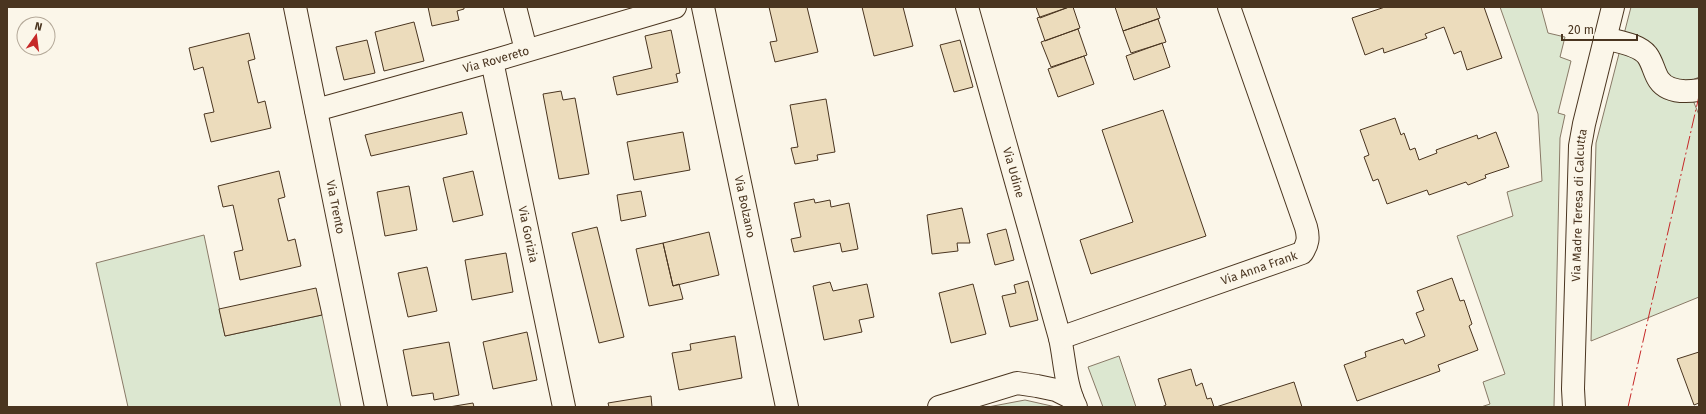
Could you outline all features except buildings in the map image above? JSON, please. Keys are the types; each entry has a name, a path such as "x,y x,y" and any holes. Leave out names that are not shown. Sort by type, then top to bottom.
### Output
{"street":[{"name":"Via Trento","path":"295,7 376,407"},
{"path":"515,7 526,50"},
{"name":"Via Rovereto","path":"316,110 492,61 675,7"},
{"name":"Via Bolzano","path":"703,7 787,407"},
{"name":"Via Udine","path":"967,7 1060,338 1065,360 1065,371 1074,403"},
{"name":"Via Anna Frank","path":"1060,338 1302,253 1307,246 1309,236 1229,7"},
{"name":"Via Madre Teresa di Calcutta","path":"1574,407 1573,389 1580,146 1613,7"},
{"path":"1605,38 1637,47 1647,55 1660,81 1670,89 1686,92 1699,90"},
{"name":"Via Gorizia","path":"492,61 564,407"},
{"path":"939,407 1017,383 1056,390 1074,403"}],"green space":[{"path":"1500,7 1541,7 1548,33 1565,37 1560,57 1571,61 1558,113 1565,115 1560,138 1554,407 1481,407 1490,404 1483,382 1505,374 1457,236 1513,216 1507,192 1542,181 1538,114"},
{"path":"1631,7 1699,7 1699,77 1686,83 1699,115 1699,297 1591,341 1596,143"},
{"path":"204,235 225,336 322,315 341,407 128,407 96,263"},
{"path":"1119,356 1136,407 1103,407 1088,367"},
{"path":"1025,400 1056,407 988,407"}],"power":[{"path":"1628,407 1699,96"}]}
